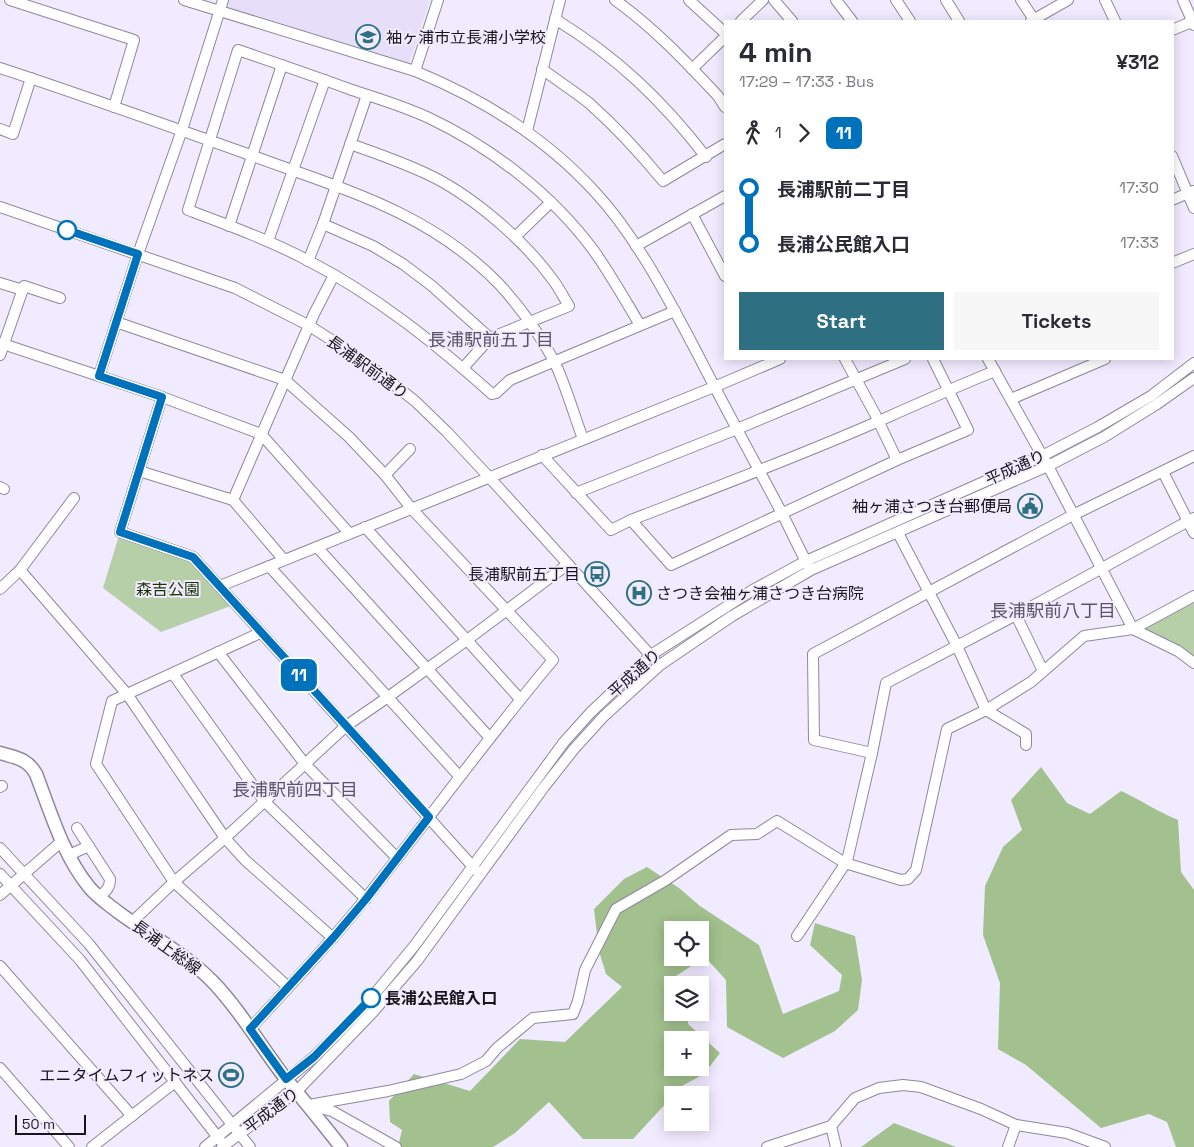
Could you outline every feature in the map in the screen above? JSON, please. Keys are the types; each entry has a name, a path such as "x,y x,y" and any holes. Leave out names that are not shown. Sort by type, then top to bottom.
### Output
{"main road":[{"name":"長浦上総線","path":"0,753 25,760 32,766 62,842 90,888 132,922 197,967 213,982 286,1079 309,1105 341,1147"}],"street":[{"path":"10,0 134,40 114,107"},
{"path":"184,0 415,71 467,94 527,131 550,148 596,192 636,246 675,311 811,570"},
{"path":"99,376 138,254 182,130 223,0"},
{"path":"415,71 438,0"},
{"path":"527,131 560,0"},
{"path":"615,0 661,36 718,96 724,105"},
{"path":"689,0 724,34"},
{"path":"742,20 763,0"},
{"path":"774,0 791,20"},
{"path":"836,0 851,20"},
{"path":"896,0 909,20"},
{"path":"946,0 958,20"},
{"path":"1021,0 1032,20"},
{"path":"1035,20 1068,0"},
{"path":"1105,0 1110,20"},
{"path":"1174,29 1194,23 1183,0"},
{"path":"555,19 600,49 640,82 680,124 706,157"},
{"path":"692,68 724,36"},
{"path":"640,325 613,279 592,250 550,202 482,148 427,117 238,50 188,210 268,241 334,275 415,329 492,394 496,393 510,380 675,311"},
{"path":"229,226 282,65"},
{"path":"0,68 211,140 381,203 411,217 445,238 476,262 499,285 530,322 554,362 583,438"},
{"path":"542,70 588,102 643,156 663,181 724,145"},
{"path":"0,129 13,134 32,78"},
{"path":"268,241 325,80"},
{"path":"308,260 323,224 367,95"},
{"path":"350,144 427,173 453,188 515,237 554,281 569,306 490,338 463,368"},
{"path":"1174,160 1191,192 1194,208"},
{"path":"1174,199 1191,192"},
{"path":"636,246 724,197"},
{"path":"515,237 550,202"},
{"name":"長浦駅前通り","path":"0,207 235,288 308,325 379,373 415,401 489,476 660,665"},
{"path":"692,214 724,274"},
{"path":"323,224 373,246 404,264 432,286 490,338"},
{"path":"1174,262 1194,254"},
{"path":"233,500 308,325 334,275"},
{"path":"0,283 23,290"},
{"path":"60,298 24,286 1,348 99,376 261,434 349,533"},
{"path":"116,322 285,380 350,437 411,508 553,660 459,776 366,899 250,1029"},
{"path":"220,586 583,438 714,387 774,360"},
{"path":"846,360 879,421 897,460"},
{"path":"576,493 903,360"},
{"path":"631,520 671,565 897,460 968,430 934,360"},
{"path":"988,360 1048,466 1133,629 1178,651 1194,663"},
{"path":"1010,399 1103,360"},
{"name":"平成通り","path":"222,1144 232,1124 314,1057 363,1008 415,945 564,742 651,655 714,613 806,561 1042,456 1098,428 1151,396 1194,363"},
{"path":"542,455 611,530 631,520 879,421 994,371"},
{"name":"平成通り","path":"205,1147 222,1144 297,1091 374,1012 417,961 574,749 630,691 660,665 732,616 811,570 1048,466 1104,437 1194,378"},
{"path":"162,397 120,532 193,557 472,867 481,874"},
{"path":"385,476 410,449"},
{"path":"872,753 814,740 814,654 1074,515 1194,456"},
{"path":"139,471 233,500 284,560"},
{"path":"1163,472 1191,520 1194,533"},
{"path":"0,589 20,570 74,498"},
{"path":"796,936 845,863 872,753 886,683 1191,520"},
{"path":"365,527 520,699"},
{"path":"898,533 957,646 986,710 1026,734 1026,744"},
{"path":"317,546 490,738"},
{"path":"132,922 346,726 508,610 568,564"},
{"path":"269,566 459,776"},
{"path":"20,570 127,694 224,838 245,860 333,938"},
{"path":"309,1105 388,1091 462,1074 486,1061 497,1048 533,1018 573,1014 578,1002 585,970 616,909 666,880 731,835 757,834 777,821 845,863 901,880 908,879 916,870 947,729 986,710 1031,682 1084,636 1133,629 1194,596"},
{"path":"1016,615 1044,671"},
{"path":"260,633 112,701 96,764 174,882 288,987"},
{"path":"218,652 305,764 397,858"},
{"path":"173,674 264,801 366,899"},
{"path":"77,828 110,879 108,889 99,897"},
{"path":"0,895 62,842"},
{"path":"69,855 89,846"},
{"path":"0,848 89,944 250,1147"},
{"path":"0,874 80,960 222,1144"},
{"path":"0,966 132,1116"},
{"path":"0,1068 69,1147"},
{"path":"92,1147 175,1082"},
{"path":"767,1147 832,1126 855,1098 879,1088 903,1085 921,1087 981,1109 1016,1125 1067,1134 1105,1147"},
{"path":"309,1105 332,1111 396,1147"},
{"path":"1008,1147 1016,1125"},
{"path":"832,1126 836,1147"}],"shaded area":[{"name":"袖ヶ浦市立長浦小学校","path":"229,0 430,0 409,64 226,9"}],"green space":[{"name":"森吉公園","path":"120,532 193,557 236,604 161,632 103,588"},
{"path":"1194,596 1194,663 1133,629"},
{"path":"1041,767 1067,803 1090,814 1121,791 1178,820 1181,872 1194,890 1194,1147 1176,1147 1167,1122 1149,1114 1101,1128 1026,1065 998,1049 1000,983 983,935 985,886 1003,847 1022,830 1011,800"},
{"path":"647,867 679,888 700,906 759,945 783,1014 839,991 842,975 810,945 815,923 855,936 862,980 858,1010 835,1031 783,1058 727,1027 726,980 709,961 709,921 664,921 664,966 691,966 676,976 664,976 664,1021 688,1021 688,1024 696,1031 664,1031 664,1076 700,1076 682,1086 664,1086 664,1105 633,1139 583,1139 549,1102 515,1133 493,1147 398,1147 402,1130 390,1122 389,1101 414,1074 470,1091 520,1039 565,1042 622,987 606,974 599,951 594,909 624,879"},
{"path":"709,1043 720,1053 709,1067"},
{"path":"894,1123 956,1147 861,1147"}],"bus line":[{"name":"11","path":"67,230 138,254 99,376 162,397 120,532 193,557 429,817 366,899 250,1029 286,1079 314,1057 371,998"}],"place":[{"name":"袖ヶ浦市立長浦小学校","path":"368,37"},
{"name":"袖ヶ浦さつき台郵便局","path":"1030,506"},
{"name":"長浦駅前五丁目","path":"597,574"},
{"name":"さつき会袖ヶ浦さつき台病院","path":"639,593"},
{"name":"長浦公民館入口","path":"371,998"},
{"name":"エニタイムフィットネス","path":"231,1075"}],"district":[{"name":"長浦駅前五丁目","path":"491,340"},
{"name":"長浦駅前八丁目","path":"1053,611"},
{"name":"長浦駅前四丁目","path":"295,790"}]}
